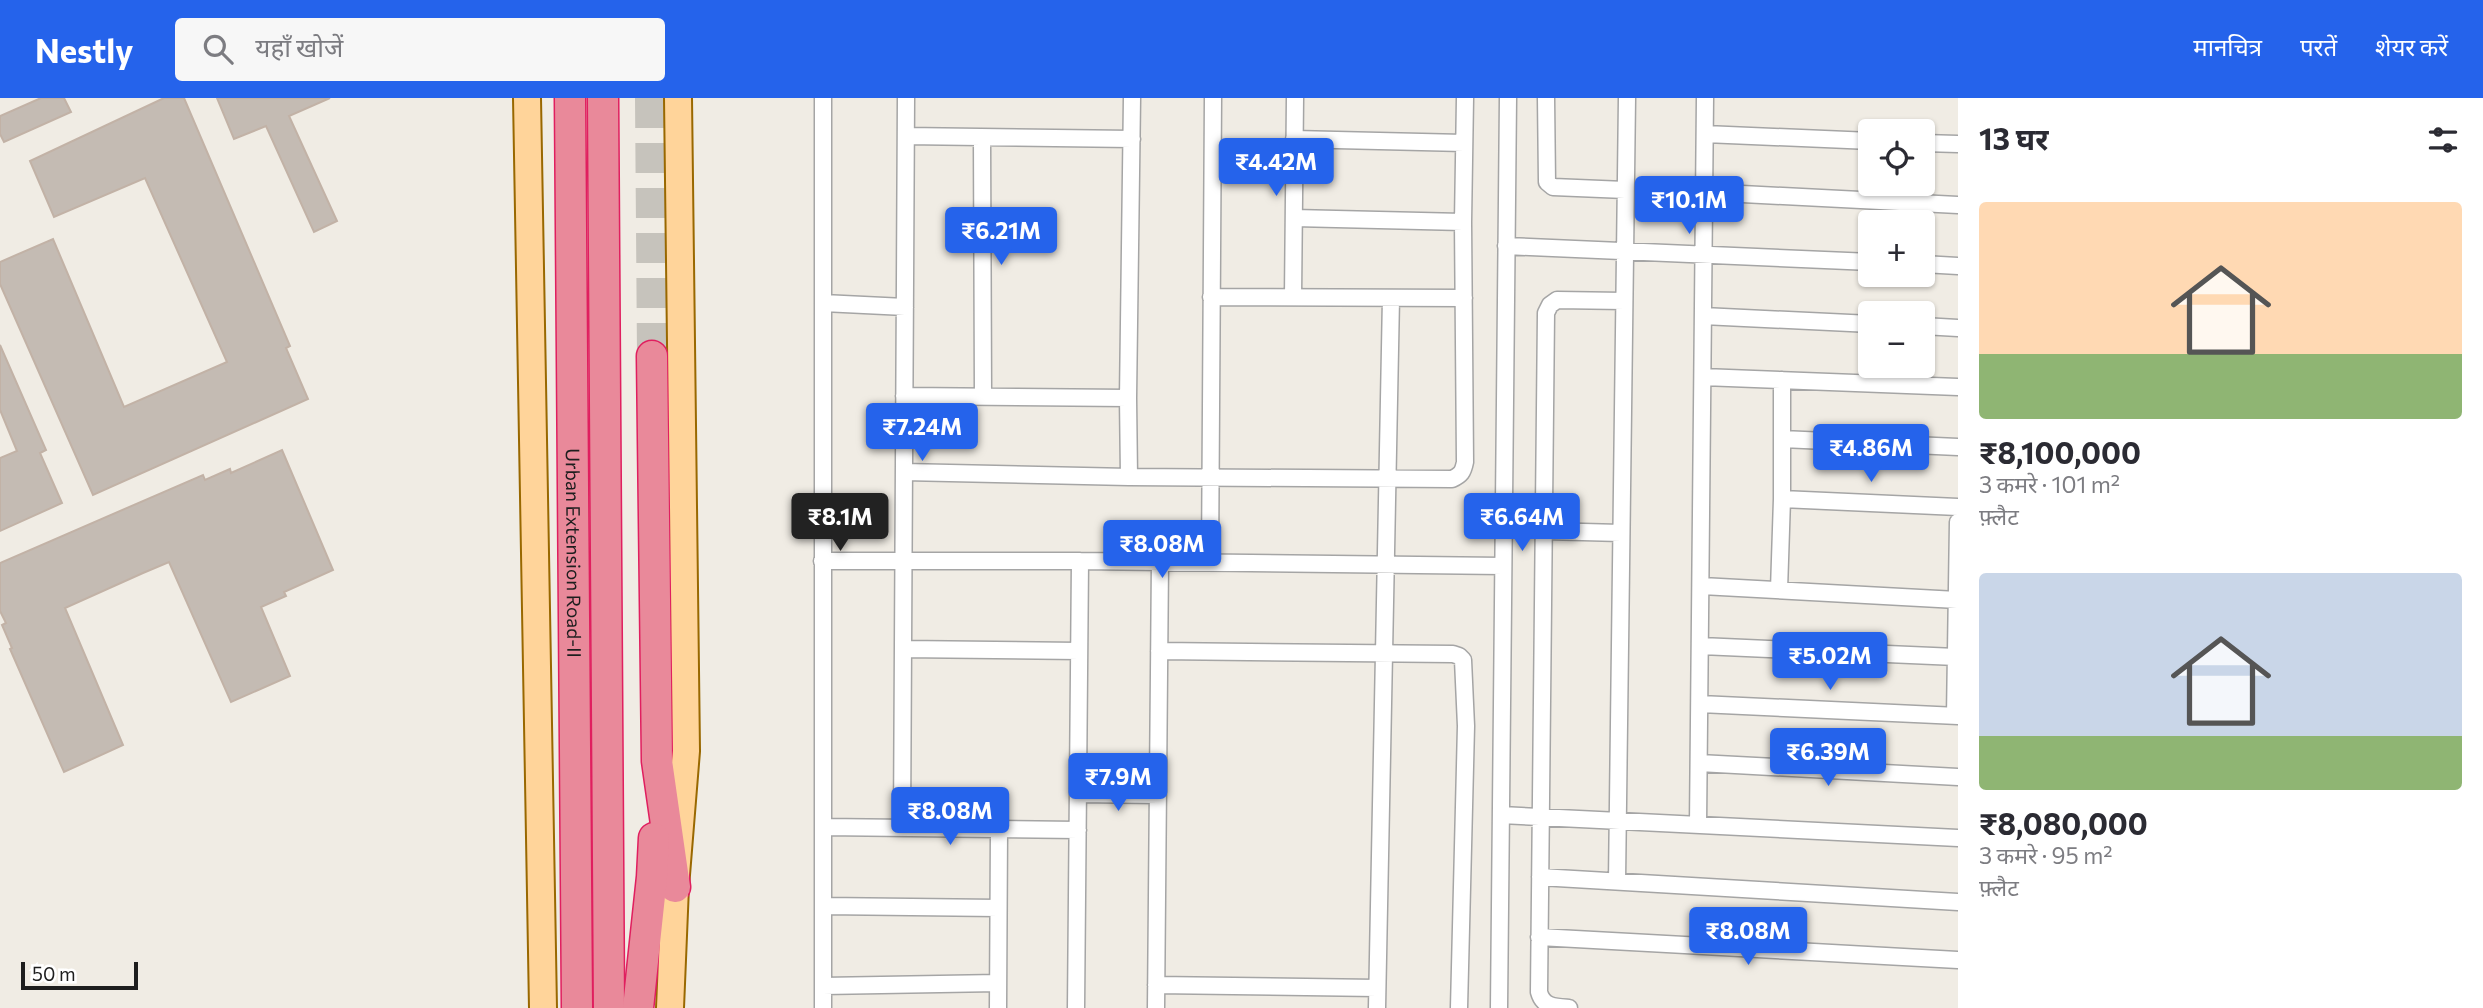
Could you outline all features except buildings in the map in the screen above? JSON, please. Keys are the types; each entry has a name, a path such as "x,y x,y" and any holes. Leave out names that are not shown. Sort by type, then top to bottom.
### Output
{"highway":[{"name":"Urban Extension Road-II","path":"570,98 577,1008"},
{"name":"Urban Extension Road-II","path":"603,98 610,1008"},
{"path":"638,1008 652,877 657,761 652,356"},
{"path":"657,761 675,887"}],"main road":[{"path":"527,98 543,1008"},
{"path":"670,1008 675,887 686,751 678,98"}],"street":[{"path":"823,98 823,1008"},
{"path":"902,828 906,98"},
{"path":"1129,477 1132,98"},
{"path":"1210,562 1213,98"},
{"path":"1293,298 1295,98"},
{"path":"904,472 1452,480 1459,476 1464,470 1465,98"},
{"path":"1499,1008 1508,98"},
{"path":"1546,98 1547,182 1553,187 1625,190"},
{"path":"1616,881 1627,98"},
{"path":"1698,825 1705,98"},
{"path":"1705,134 1858,140"},
{"path":"906,136 1132,139"},
{"path":"982,138 983,396"},
{"path":"1294,139 1464,142"},
{"path":"1935,143 1958,144"},
{"path":"1704,192 1958,205"},
{"path":"1294,218 1463,222"},
{"path":"1506,246 1858,261"},
{"path":"1935,265 1958,266"},
{"path":"1211,297 1464,298"},
{"path":"1377,1008 1391,298"},
{"path":"1569,1008 1548,1006 1541,1000 1539,992 1546,313 1550,305 1557,300 1624,301"},
{"path":"823,303 905,307"},
{"path":"1703,316 1858,323"},
{"path":"1935,327 1958,328"},
{"path":"1703,377 1958,387"},
{"path":"1779,590 1782,380"},
{"path":"904,396 1128,398"},
{"path":"1782,439 1958,447"},
{"path":"1782,499 1958,507"},
{"path":"1700,704 1956,716 1958,522"},
{"path":"1545,531 1621,533"},
{"path":"822,561 1160,561 1503,566"},
{"path":"1076,1008 1080,561"},
{"path":"1156,1008 1160,561"},
{"path":"1702,586 1956,600"},
{"path":"1701,646 1955,657"},
{"path":"903,649 1079,651"},
{"path":"1159,651 1460,656 1465,668 1466,726 1459,1008"},
{"path":"1699,764 1958,777"},
{"path":"1078,794 1158,795"},
{"path":"1501,815 1958,838"},
{"path":"824,827 1077,830"},
{"path":"998,1008 999,829"},
{"path":"1540,877 1958,902"},
{"path":"824,906 998,908"},
{"path":"1539,937 1958,960"},
{"path":"823,986 998,983"},
{"path":"1156,985 1377,988"}],"tunnel":[{"path":"650,98 652,356"}]}
